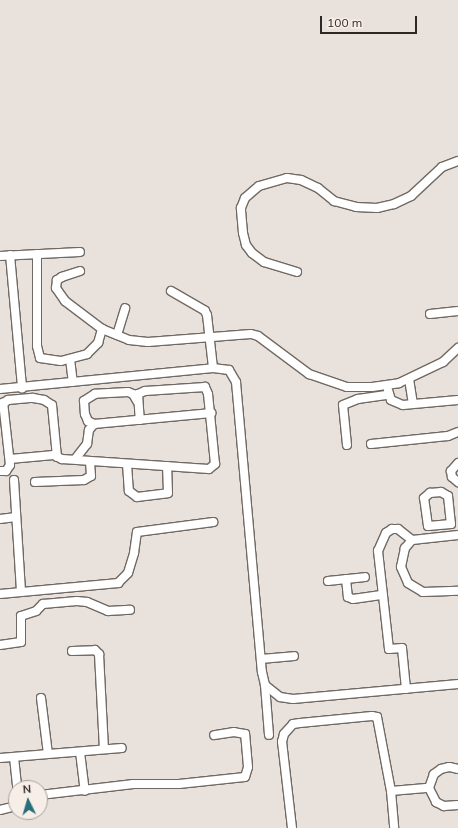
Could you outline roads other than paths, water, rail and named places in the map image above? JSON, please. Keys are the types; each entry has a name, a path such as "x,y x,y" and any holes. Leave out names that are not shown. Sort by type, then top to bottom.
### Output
{"street":[{"path":"296,272 264,262 246,244 242,233 242,208 245,198 259,186 287,178 301,180 318,188 334,201 356,207 377,208 394,204 411,196 442,166 458,161"},
{"path":"0,256 80,252"},
{"path":"37,254 38,353 40,358 45,360 70,359 87,354 93,348 102,329"},
{"path":"10,256 22,388"},
{"path":"80,271 57,280 56,288 65,301 102,329 129,340 148,342 251,334 258,336 309,374 347,387 387,386 409,379 443,362 458,348"},
{"path":"170,291 205,310 213,368"},
{"path":"117,335 125,308"},
{"path":"430,314 458,311"},
{"path":"70,359 73,382"},
{"path":"0,389 213,368 229,370 235,378 269,735"},
{"path":"409,379 413,404"},
{"path":"387,386 388,395 394,403 413,404 458,400"},
{"path":"10,459 57,457 127,464 209,469 215,464 211,413 205,387 145,391 138,394 137,401 140,420"},
{"path":"137,401 133,394 128,392 89,396 84,401 85,414 88,421 94,424 211,413"},
{"path":"347,445 343,405 358,398 388,395"},
{"path":"0,471 6,471 10,459 1,404 33,398 44,400 52,405 57,457"},
{"path":"76,458 87,444 89,430 94,424"},
{"path":"371,444 448,436 458,432"},
{"path":"34,482 84,480 91,476 90,461"},
{"path":"458,463 451,471 452,477 458,482"},
{"path":"127,464 129,491 138,497 168,493 167,466"},
{"path":"14,480 21,592"},
{"path":"441,492 448,496 451,524 440,525 427,525 424,498 430,493 441,492"},
{"path":"0,519 16,517"},
{"path":"0,594 118,583 128,573 134,553 137,532 213,522"},
{"path":"440,525 441,536"},
{"path":"406,689 402,648 389,649 378,551 386,533 398,529 412,540"},
{"path":"458,535 412,540 405,548 401,567 408,583 430,594 458,591"},
{"path":"328,580 366,577"},
{"path":"346,579 348,597 353,599 383,595"},
{"path":"0,645 21,642 21,616 36,611 43,604 77,601 87,602 108,611 130,610"},
{"path":"72,651 95,650 99,654 104,749"},
{"path":"261,659 294,656"},
{"path":"265,685 280,697 293,699 458,684"},
{"path":"42,698 48,754"},
{"path":"292,828 282,742 284,734 293,724 377,717 391,791 394,828"},
{"path":"48,794 133,784 187,783 245,777 248,767 244,734 234,732 214,735"},
{"path":"0,758 122,748"},
{"path":"80,752 85,791"},
{"path":"14,757 16,780"},
{"path":"458,769 449,767 441,769 434,774 429,788 436,802 444,806 458,805"},
{"path":"391,791 429,788"}]}
